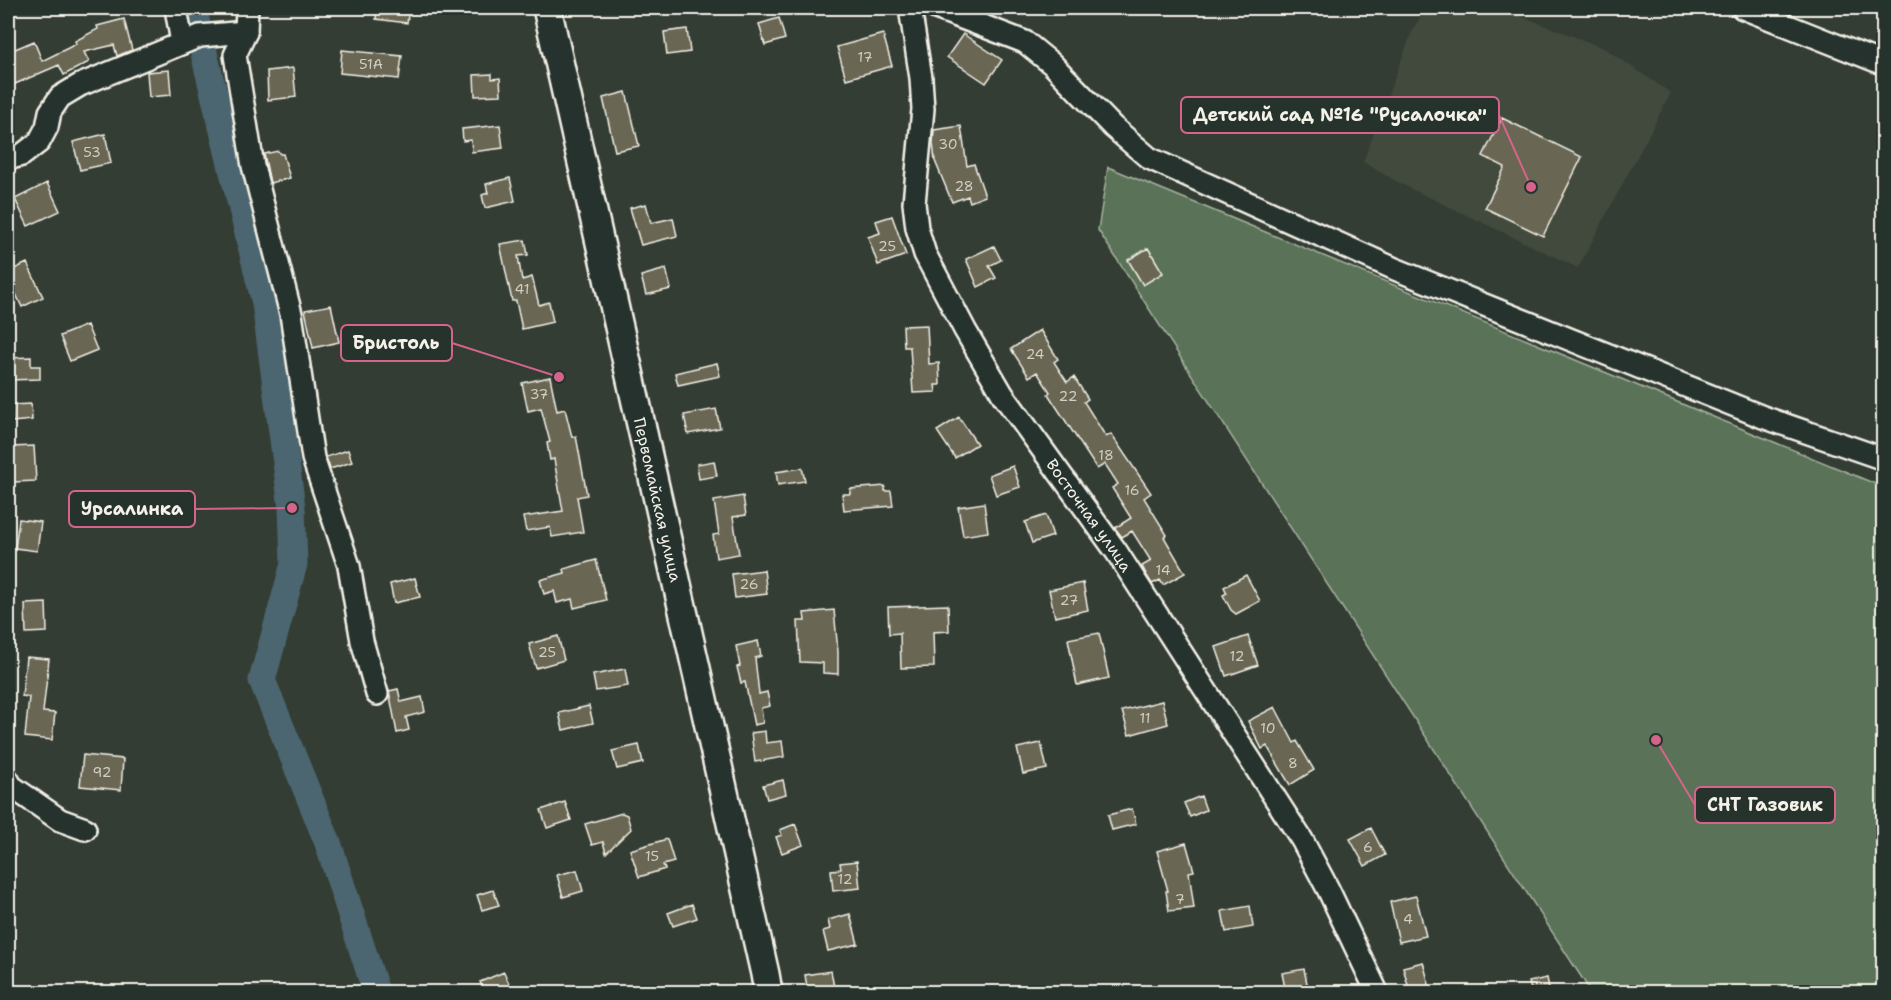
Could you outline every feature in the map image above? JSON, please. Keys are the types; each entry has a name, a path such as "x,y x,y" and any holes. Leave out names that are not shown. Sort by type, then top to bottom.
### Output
{"main road":[{"name":"Первомайская улица","path":"547,8 768,993"}],"street":[{"path":"176,8 182,43"},
{"path":"247,8 246,32 235,55 252,165 291,314 313,458 349,566 362,641 377,694"},
{"name":"Восточная улица","path":"910,8 921,78 923,109 914,203 917,228 925,254 1003,395 1116,551 1302,840 1377,993"},
{"path":"936,8 1024,42 1052,64 1113,127 1149,158 1416,278 1764,417 1884,459"},
{"path":"1743,8 1767,13 1884,64"},
{"path":"8,159 22,155 39,142 47,128 50,112 60,97 80,85 200,36 246,32"},
{"path":"8,780 11,786 60,820 86,829"}],"shaded area":[{"path":"1426,8 1500,8 1604,48 1671,93 1578,268 1401,184 1363,162 1413,29"}],"green space":[{"path":"1108,167 1883,487 1883,992 1591,992 1098,230"}],"building":[{"path":"377,8 409,8 407,23 376,19"},
{"path":"779,18 785,39 765,45 759,24"},
{"path":"124,19 132,50 117,56 114,45 84,52 89,62 64,75 59,65 8,87 8,52 34,41 42,61 76,44 75,41 98,29 97,26"},
{"path":"687,29 690,52 667,55 664,32"},
{"path":"883,34 892,66 846,79 837,47"},
{"path":"963,34 1002,60 986,83 947,57"},
{"path":"342,50 402,56 399,79 340,73"},
{"path":"293,68 296,97 268,100 267,71"},
{"path":"169,70 171,95 149,97 147,72"},
{"path":"492,74 492,79 500,78 501,95 475,96 474,75"},
{"path":"626,92 639,146 615,151 603,98"},
{"path":"1502,118 1582,157 1543,236 1485,208 1505,167 1483,156"},
{"path":"500,125 503,148 472,152 471,140 463,141 462,129"},
{"path":"961,126 967,166 974,164 985,196 970,202 968,196 952,202 935,161 934,130"},
{"path":"105,134 111,163 80,170 73,142"},
{"path":"278,151 283,154 290,178 270,183 264,154"},
{"path":"510,178 515,201 485,208 482,195 488,193 486,184"},
{"path":"47,183 60,211 28,226 15,199"},
{"path":"646,204 651,223 673,218 677,236 641,245 630,208"},
{"path":"892,216 906,255 878,265 868,237 880,233 876,221"},
{"path":"525,240 528,255 518,256 522,280 532,277 539,305 549,302 553,322 522,329 516,301 512,301 500,244"},
{"path":"994,246 1001,260 989,266 996,278 978,287 966,259"},
{"path":"1148,248 1163,273 1143,285 1128,260"},
{"path":"27,263 43,297 22,307 8,277 8,272"},
{"path":"666,269 671,289 646,295 641,276"},
{"path":"331,305 339,342 313,348 305,310"},
{"path":"87,325 97,350 70,361 60,336"},
{"path":"927,325 929,364 939,363 940,385 935,385 936,392 913,393 910,347 904,347 903,326"},
{"path":"1040,330 1058,359 1054,362 1067,382 1074,377 1088,399 1084,402 1106,437 1111,434 1151,493 1144,498 1167,535 1164,537 1185,573 1163,585 1160,580 1152,584 1147,576 1142,566 1151,561 1132,531 1122,537 1115,528 1131,518 1112,488 1118,484 1105,464 1097,469 1048,394 1050,392 1037,372 1029,377 1011,349"},
{"path":"31,357 31,366 40,366 40,379 8,380 8,358"},
{"path":"717,363 720,376 678,385 675,373"},
{"path":"550,377 557,411 565,409 572,437 576,436 587,495 577,497 583,532 552,537 550,527 526,531 523,517 563,511 554,459 550,460 547,443 550,442 541,408 528,411 522,383"},
{"path":"31,404 32,420 12,422 11,405"},
{"path":"716,409 720,428 688,434 684,415"},
{"path":"959,417 977,444 955,458 937,431"},
{"path":"34,446 36,481 13,482 11,447"},
{"path":"348,450 352,462 330,469 326,457"},
{"path":"714,461 717,476 699,479 697,464"},
{"path":"1013,466 1020,487 996,495 989,475"},
{"path":"802,468 805,481 778,485 776,472"},
{"path":"885,486 885,491 891,491 893,506 844,510 842,494 850,494 850,489"},
{"path":"743,496 746,515 733,517 739,554 716,558 713,535 719,534 714,501"},
{"path":"984,503 988,532 963,536 958,507"},
{"path":"1046,515 1053,536 1032,543 1025,522"},
{"path":"19,519 41,522 37,551 15,548"},
{"path":"596,560 606,600 574,608 572,599 557,603 554,591 544,594 540,580 565,573 564,569"},
{"path":"764,570 767,594 735,598 732,574"},
{"path":"1246,575 1260,601 1236,614 1231,610 1223,595 1227,593 1224,587"},
{"path":"415,578 420,597 394,603 390,584"},
{"path":"1083,583 1088,610 1055,617 1049,590"},
{"path":"46,603 47,632 26,633 25,604"},
{"path":"948,605 949,631 933,632 934,667 901,668 900,633 889,634 888,607"},
{"path":"834,610 838,674 823,673 823,663 800,662 798,621 805,621 804,613"},
{"path":"1099,633 1109,678 1077,685 1068,639"},
{"path":"558,636 564,660 536,668 529,644"},
{"path":"1248,636 1258,665 1226,676 1216,647"},
{"path":"758,641 761,656 755,658 759,694 767,692 770,706 761,708 763,723 754,725 745,682 741,683 737,667 740,666 736,646"},
{"path":"26,657 49,659 43,712 55,713 52,740 25,737 29,697 22,696"},
{"path":"625,669 628,686 596,691 593,675"},
{"path":"398,689 401,702 422,697 425,712 406,717 409,730 397,733 389,691"},
{"path":"1162,701 1168,724 1129,735 1122,711"},
{"path":"589,706 593,723 563,730 559,713"},
{"path":"1275,707 1294,743 1297,741 1314,770 1290,785 1267,746 1262,749 1248,721"},
{"path":"765,731 766,743 782,741 784,757 755,762 751,733"},
{"path":"1041,743 1047,769 1023,774 1017,748"},
{"path":"639,745 643,763 617,769 612,751"},
{"path":"83,755 123,759 121,790 80,786"},
{"path":"783,780 786,794 767,799 763,785"},
{"path":"1201,796 1206,810 1190,817 1184,803"},
{"path":"565,802 571,820 547,828 541,810"},
{"path":"1132,809 1136,824 1112,830 1108,815"},
{"path":"622,813 627,815 631,829 606,853 603,842 592,845 585,824"},
{"path":"795,824 803,845 782,853 776,837 782,835 780,830"},
{"path":"1371,828 1385,855 1365,866 1350,839"},
{"path":"667,839 674,862 663,865 665,869 639,877 630,850"},
{"path":"1186,843 1194,871 1189,872 1194,908 1169,911 1166,891 1168,891 1157,851"},
{"path":"857,861 860,888 833,891 831,870 841,869 840,863"},
{"path":"577,870 583,891 563,897 557,875"},
{"path":"493,890 499,905 482,910 477,895"},
{"path":"1416,896 1426,936 1399,942 1390,902"},
{"path":"692,904 697,918 673,926 668,913"},
{"path":"1250,906 1253,927 1226,932 1222,911"},
{"path":"850,914 858,944 828,951 823,931 830,929 828,920"},
{"path":"1423,962 1430,988 1410,993 1403,967"},
{"path":"1304,969 1309,993 1286,993 1282,973"},
{"path":"831,971 835,993 808,993 805,975"},
{"path":"504,972 513,993 485,993 480,982"},
{"path":"1547,978 1550,993 1532,993 1529,982"}],"waterway":[{"path":"193,8 265,303 292,508 294,564 262,680 328,843 376,992"}],"place":[{"name":"Детский сад №16 \"Русалочка\"","path":"1531,187"},
{"name":"Бристоль","path":"559,377"},
{"name":"Урсалинка","path":"292,508"},
{"name":"СНТ Газовик","path":"1656,740"}]}
